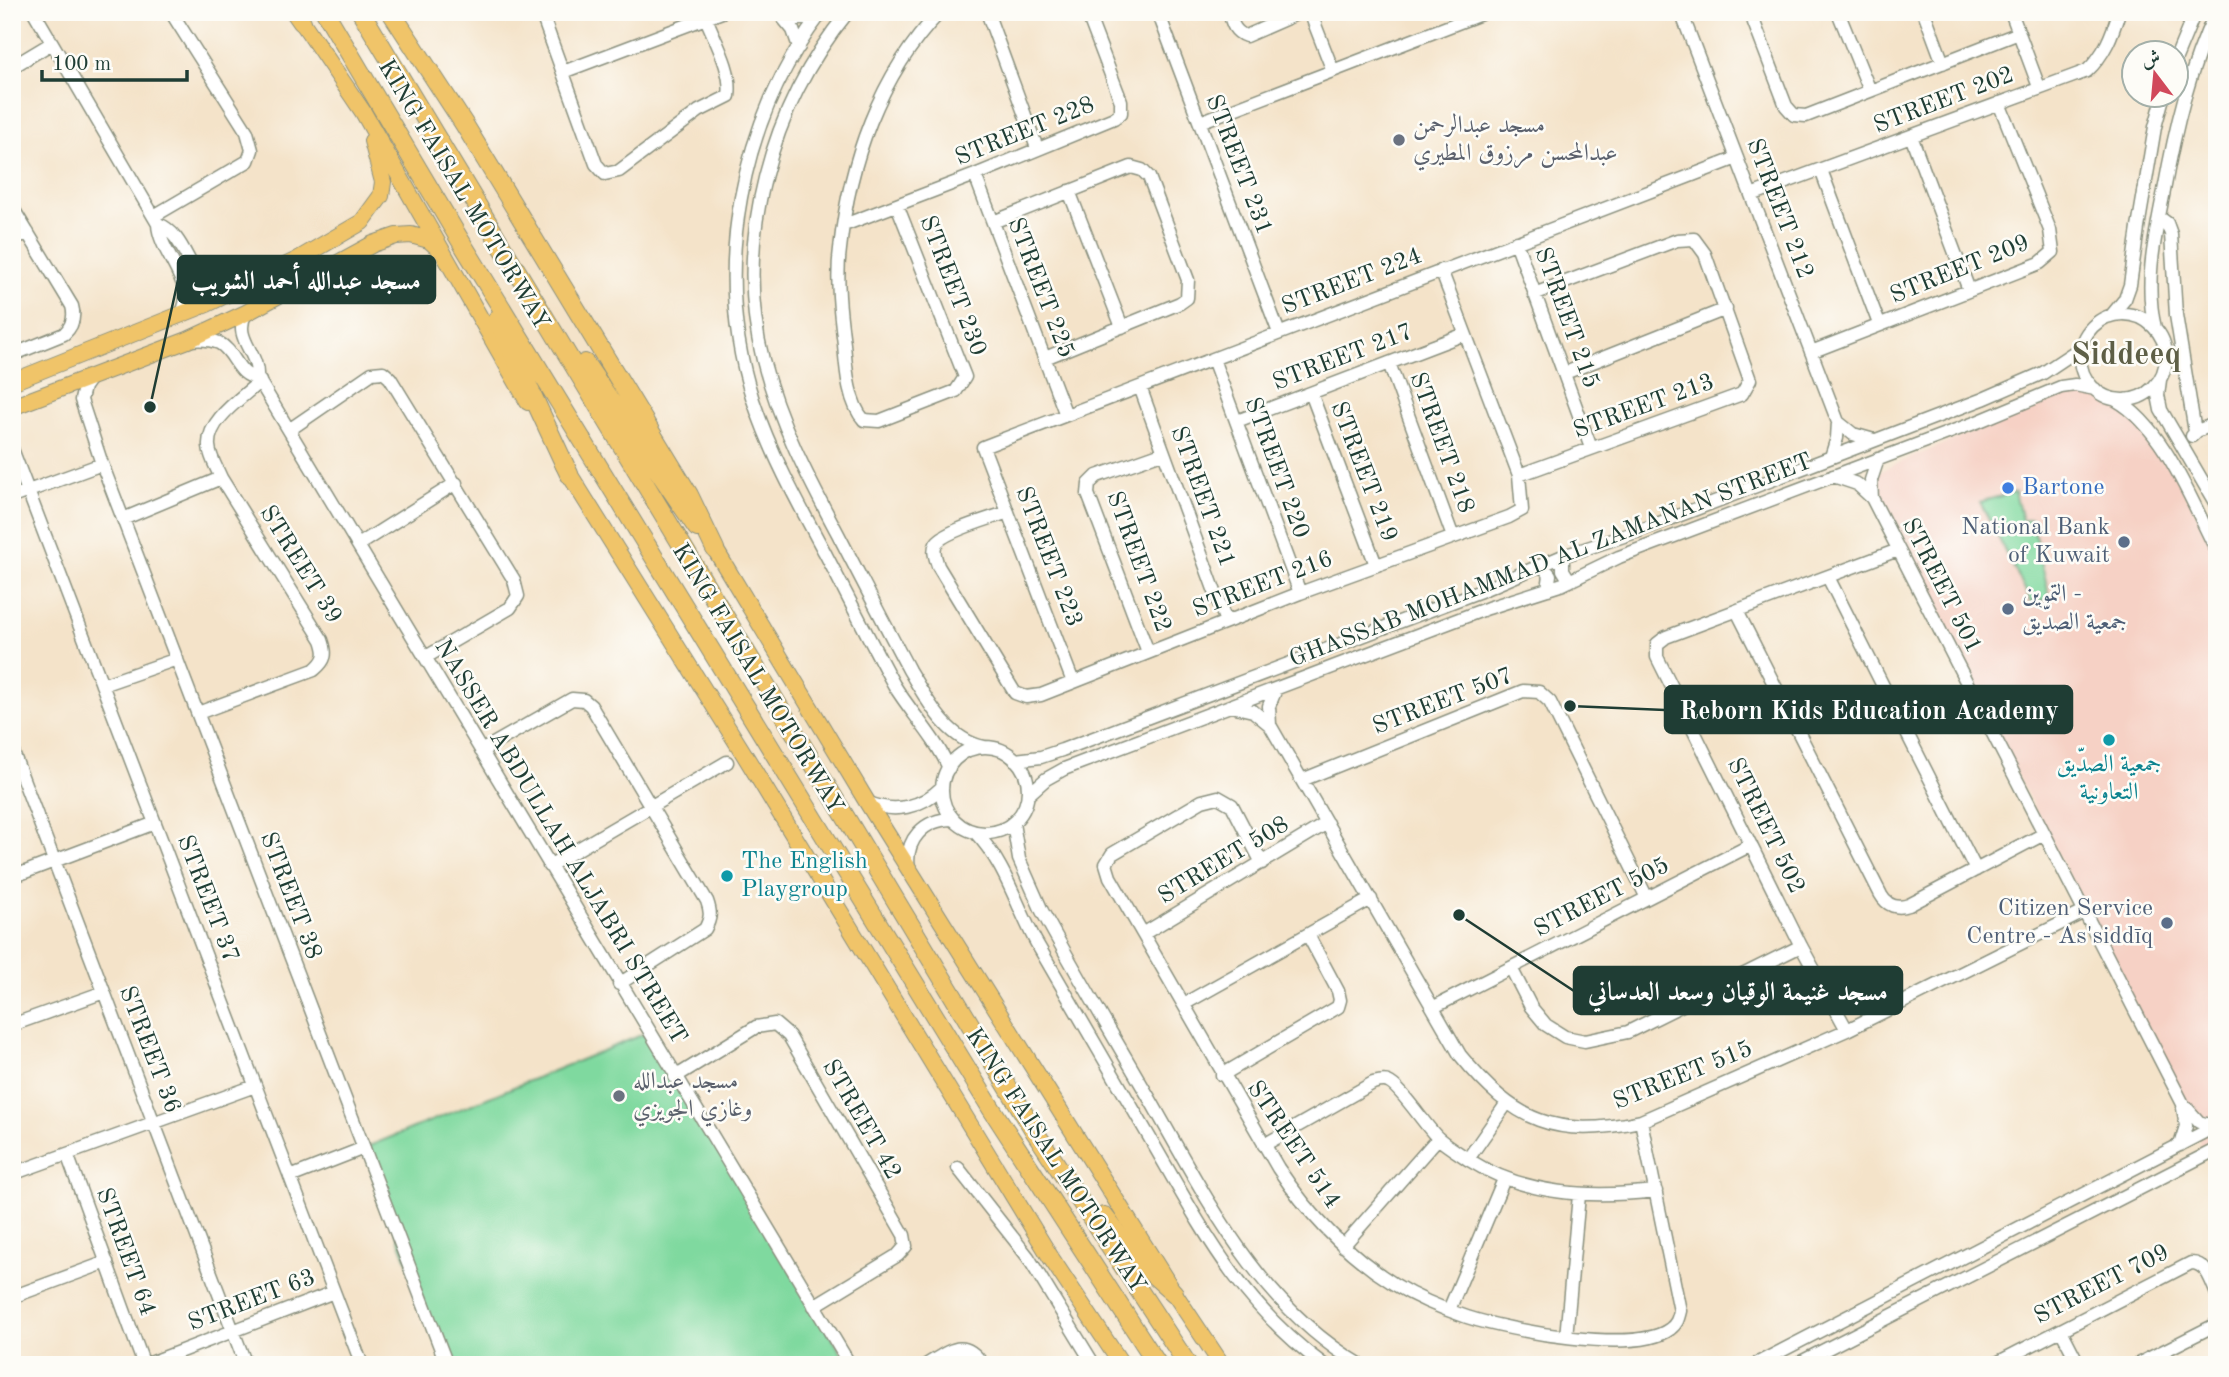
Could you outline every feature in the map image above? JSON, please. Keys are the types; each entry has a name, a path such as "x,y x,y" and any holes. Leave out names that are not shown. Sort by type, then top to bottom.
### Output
{"highway":[{"name":"KING FAISAL MOTORWAY","path":"325,12 460,240 990,1108 1158,1365"},
{"name":"KING FAISAL MOTORWAY","path":"361,12 1035,1132 1188,1365"},
{"path":"391,12 464,124 689,495 715,549"},
{"path":"460,240 569,474"},
{"path":"522,279 550,312 678,502 715,549"},
{"path":"1035,1132 1062,1156 1128,1249 1174,1293"}],"main road":[{"name":"KING FAISAL MOTORWAY","path":"298,15 363,112 569,474 744,754 1051,1258 1122,1365"},
{"path":"12,382 179,316 297,260 362,222 381,196 383,181 363,112"},
{"path":"12,407 188,340 246,313 373,244 396,236 411,235 429,240 443,253"},
{"path":"297,260 305,262 310,269 307,281"},
{"name":"KING FAISAL MOTORWAY","path":"715,549 909,870 1222,1365"}],"street":[{"path":"34,12 156,220 160,239 187,294 186,306 179,316"},
{"path":"156,220 248,160 252,150 247,132 170,12"},
{"path":"541,12 596,164 605,174 619,172 699,111 729,96 728,75 706,18"},
{"path":"563,72 722,12"},
{"path":"848,12 818,54 796,93 766,174 754,257 756,318 763,357 778,409 802,465 909,670 928,701 952,731 964,741 996,749 1016,760 1026,776 1028,795 1021,814 1013,823 995,832 975,832 959,825 944,804 942,787 949,768 960,755 971,749 984,747"},
{"name":"STREET 230","path":"897,205 965,377 956,391 879,421 864,420 855,406 845,359 839,302 839,251 856,164 879,98 919,33 940,12"},
{"path":"987,12 1037,148"},
{"name":"STREET 228","path":"844,225 975,175 1121,113 1121,101 1087,12"},
{"name":"STREET 231","path":"1158,12 1279,333"},
{"path":"1229,12 1234,27 1239,34 1246,36 1301,12"},
{"path":"1310,12 1333,71"},
{"path":"1200,122 1486,12"},
{"name":"STREET 212","path":"1681,12 1838,422"},
{"path":"1750,12 1786,106 1794,115 1806,116 2019,33"},
{"path":"1839,12 1870,91"},
{"path":"1924,12 1943,63"},
{"path":"2011,12 2039,87"},
{"name":"STREET 202","path":"1751,195 2087,71 2100,60 2119,12"},
{"path":"2184,38 2195,12"},
{"path":"2155,328 2151,311 2150,281 2158,217 2183,100 2216,12"},
{"path":"781,14 798,19 821,14"},
{"path":"781,14 793,30 799,47"},
{"path":"821,14 799,47 765,115 743,185 735,280 743,360 760,419 790,488 894,685 936,742 949,768"},
{"path":"12,67 52,43"},
{"name":"STREET 209","path":"1811,352 2040,263 2053,252 2050,230 1999,103"},
{"path":"2160,108 2130,285 2125,299 2111,316 2090,330 2081,347 2082,370 2095,389 2129,408 2147,426 2180,480 2217,551"},
{"path":"1911,136 1969,290"},
{"name":"STREET 224","path":"983,447 1737,158"},
{"path":"993,222 1131,167 1142,170 1149,177 1188,281 1187,298 1045,358"},
{"path":"1821,170 1879,324"},
{"name":"STREET 225","path":"975,175 1066,415"},
{"path":"1069,191 1122,327"},
{"path":"12,206 72,306 74,314 72,323 64,334 12,355"},
{"path":"2158,217 2167,223 2171,234 2176,315 2195,432"},
{"path":"156,220 170,231 205,285 228,293"},
{"path":"12,239 28,233"},
{"name":"STREET 213","path":"1519,475 1742,394 1750,380 1705,254 1694,239 1677,240 1534,294"},
{"name":"STREET 215","path":"1516,242 1591,448"},
{"name":"STREET 216","path":"1008,512 946,536 936,543 934,553 939,566 1015,693 1026,696 1041,695 1300,593 1522,510 1519,475 1441,270"},
{"path":"1565,373 1726,310"},
{"name":"NASSER ABDULLAH ALJABRI STREET","path":"246,313 241,323 241,334 256,361 258,379 850,1365"},
{"path":"2111,316 2135,316 2155,328 2161,336 2166,354 2164,372 2151,390 2141,397 2115,399"},
{"name":"STREET 217","path":"1237,421 1465,334"},
{"name":"NASSER ABDULLAH ALJABRI STREET","path":"188,340 219,343 245,374 258,379"},
{"name":"GHASSAB MOHAMMAD AL ZAMANAN STREET","path":"1016,760 1052,754 1488,588 1563,556 1636,532 2015,386 2056,365 2081,347"},
{"name":"STREET 220","path":"1213,359 1300,593"},
{"name":"STREET 218","path":"1389,363 1453,537"},
{"path":"289,430 372,373 383,372 390,378 514,580 518,596 510,608 426,657"},
{"name":"STREET 38","path":"91,377 84,387 81,400 102,464 447,1365"},
{"name":"STREET 39","path":"198,713 314,670 322,663 326,653 322,639 221,478 210,454 210,435 220,418 258,379"},
{"path":"2160,380 2158,395 2161,410 2217,506"},
{"name":"GHASSAB MOHAMMAD AL ZAMANAN STREET","path":"1028,795 1046,779 1063,769 1488,608 1548,589 1619,557 1977,422 2061,387 2075,385 2095,389"},
{"name":"STREET 221","path":"1140,387 1226,622"},
{"name":"STREET 219","path":"1311,393 1376,565"},
{"path":"1838,422 1853,434 1875,440"},
{"path":"1831,457 1837,438 1838,422"},
{"path":"2185,448 2195,432 2217,423"},
{"name":"STREET 223","path":"983,447 1073,682"},
{"name":"STREET 37","path":"12,449 362,1365"},
{"name":"STREET 222","path":"1148,652 1088,494 1089,484 1097,477 1163,453"},
{"name":"STREET 501","path":"1872,498 1871,480 1878,459"},
{"path":"12,497 102,464"},
{"name":"STREET 501","path":"1833,476 1857,484 1872,498 2183,1104 2199,1122 2216,1126"},
{"path":"123,519 221,478"},
{"path":"358,545 456,484"},
{"name":"STREET 502","path":"1847,1030 1801,946 1657,657 1657,644 1666,637 1898,550"},
{"path":"1563,556 1563,570 1570,580"},
{"path":"1542,565 1550,575 1548,589"},
{"path":"1828,577 1976,870"},
{"path":"1737,611 1884,900 1893,906 1903,906 2044,834"},
{"path":"102,685 177,659"},
{"path":"1270,725 1269,706 1276,689"},
{"name":"STREET 507","path":"1302,780 1523,691 1539,692 1550,702 1647,898"},
{"path":"481,751 572,699 584,700 591,706 651,806 707,901 711,910 710,920 705,929 619,984"},
{"path":"1231,706 1253,711 1270,725"},
{"name":"STREET 515","path":"1270,725 1460,1055 1485,1085 1507,1103 1533,1118 1564,1128 1608,1128 1641,1121 1847,1030 2084,912"},
{"name":"STREET 36","path":"12,750 246,1365"},
{"path":"549,866 727,762"},
{"path":"867,802 890,809 907,808 929,798 942,787"},
{"name":"STREET 514","path":"1262,863 1232,804 1218,797 1202,802 1112,853 1106,864 1110,877 1222,1075 1295,1195 1322,1227 1364,1264 1396,1285 1449,1310 1518,1330 1566,1337 1635,1340 1658,1336 1677,1322 1680,1311 1641,1121"},
{"path":"909,870 908,856 915,836 932,822 953,819"},
{"path":"12,877 155,823"},
{"path":"1013,823 1019,859 1042,911 1234,1243 1279,1299 1309,1328 1361,1365"},
{"name":"STREET 508","path":"1143,934 1327,823"},
{"path":"975,832 994,854 1030,932 1207,1239 1235,1280 1279,1329 1324,1365"},
{"name":"STREET 505","path":"1434,1007 1751,845"},
{"path":"1184,1004 1371,899"},
{"path":"1222,1075 1338,1007 1338,991 1308,935"},
{"path":"1511,968 1531,1007 1546,1024 1564,1037 1585,1041 1628,1032 1801,946"},
{"path":"12,1025 104,992"},
{"name":"STREET 42","path":"675,1077 756,1027 775,1024 789,1036 904,1235 906,1246 898,1255 814,1306"},
{"path":"1264,1145 1373,1083 1382,1081 1395,1086 1438,1138 1504,1179 1579,1195 1656,1191"},
{"path":"12,1174 255,1086"},
{"path":"1468,1159 1507,1103"},
{"name":"STREET 501","path":"2180,1145 2186,1126 2183,1104"},
{"path":"1754,1365 2216,1126"},
{"path":"1150,1139 1157,1136 1165,1138 1182,1167 1200,1186"},
{"path":"1343,1246 1438,1138"},
{"path":"290,1177 364,1149"},
{"path":"1795,1365 2024,1247 2210,1157 2217,1149"},
{"name":"STREET 64","path":"67,1154 145,1365"},
{"path":"958,1168 1028,1257 1094,1365"},
{"path":"1449,1310 1504,1179"},
{"path":"1566,1337 1579,1195"},
{"path":"2011,1233 2024,1247"},
{"path":"1939,1290 1959,1273 2003,1250 2011,1233"},
{"path":"12,1297 107,1262"},
{"name":"STREET 709","path":"1993,1365 2191,1263 2204,1268 2217,1294"},
{"name":"STREET 63","path":"145,1365 334,1292"},
{"path":"2136,1365 2217,1324"},
{"path":"2061,1330 2079,1365"},
{"path":"926,1365 952,1349 964,1347 974,1352 983,1365"}],"shaded area":[{"path":"2067,392 2098,396 2129,415 2169,463 2217,551 2217,1141 2200,1150 2199,1122 2192,1116 1875,497 1872,474"}],"green space":[{"path":"2015,492 2022,521 2031,519 2050,598 2032,603 1980,502"},
{"path":"644,1034 675,1077 849,1365 447,1365 364,1148"}],"place":[{"name":"مسجد عبدالرحمن عبدالمحسن مرزوق المطيري","path":"1399,140"},
{"name":"مسجد عبدالله أحمد الشويب","path":"150,407"},
{"name":"Bartone","path":"2008,488"},
{"name":"National Bank of Kuwait","path":"2124,542"},
{"name":"التموين - جمعية الصدّيق","path":"2008,609"},
{"name":"Reborn Kids Education Academy","path":"1570,706"},
{"name":"جمعية الصدّيق التعاونية","path":"2109,740"},
{"name":"The English Playgroup","path":"727,876"},
{"name":"مسجد غنيمة الوقيان وسعد العدساني","path":"1459,915"},
{"name":"Citizen Service Centre - As'siddīq","path":"2167,923"},
{"name":"مسجد عبدالله وغازي الجويزي","path":"619,1096"}],"district":[{"name":"Siddeeq","path":"2126,356"}]}
